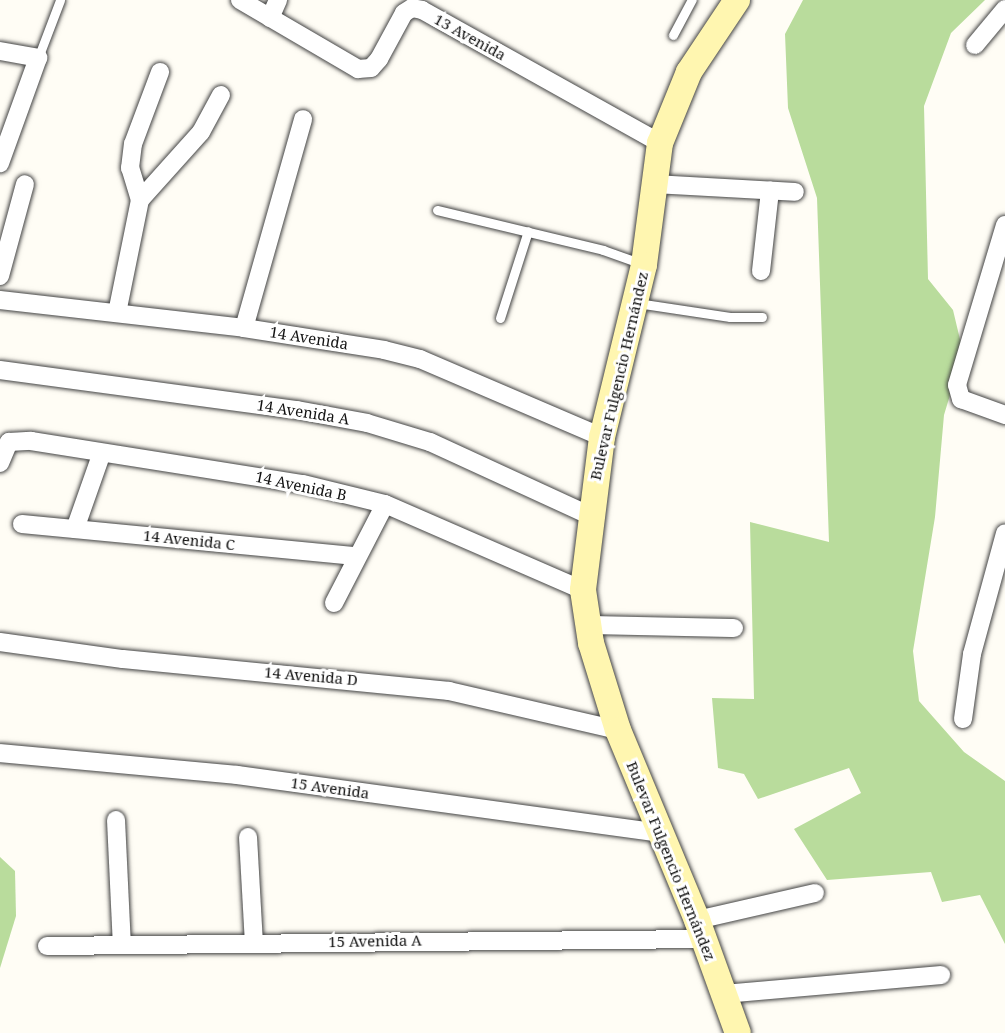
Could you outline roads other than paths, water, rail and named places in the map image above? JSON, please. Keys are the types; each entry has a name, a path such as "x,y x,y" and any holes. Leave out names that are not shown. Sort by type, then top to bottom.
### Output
{"street":[{"name":"13 Avenida","path":"240,0 358,69 371,68 404,13 412,8 422,10 660,143"},
{"path":"270,18 279,0"},
{"name":"Bulevar Fulgencio Hernández","path":"731,4 689,72 660,143 644,265 602,437 589,515 583,590 588,625 618,730 700,930 738,1033"},
{"path":"975,45 1005,9"},
{"path":"0,51 38,58 0,163"},
{"path":"140,200 132,183 131,160 159,72"},
{"path":"117,313 140,200 201,132 221,95"},
{"path":"243,328 303,119"},
{"path":"0,276 26,184"},
{"path":"654,184 795,192"},
{"path":"761,271 770,191"},
{"path":"1005,225 957,385 961,399 1005,416"},
{"name":"14 Avenida","path":"0,300 243,328 420,359 602,437"},
{"name":"14 Avenida A","path":"0,370 297,410 367,423 430,442 589,515"},
{"name":"14 Avenida B","path":"0,463 5,445 15,440 31,441 101,455 303,484 385,504 583,590"},
{"path":"75,529 101,455"},
{"path":"334,603 355,556 385,504"},
{"name":"14 Avenida C","path":"22,524 355,556"},
{"path":"963,719 972,654 1005,533"},
{"path":"588,625 734,628"},
{"name":"14 Avenida D","path":"0,642 123,659 449,691 618,730"},
{"name":"15 Avenida","path":"0,753 237,775 660,833"},
{"path":"116,820 122,945"},
{"path":"248,837 254,943"},
{"path":"700,930 816,893"},
{"name":"15 Avenida A","path":"47,946 254,943 700,930"},
{"path":"724,994 941,975"}],"lane":[{"path":"38,58 60,0"},
{"path":"673,35 692,0"},
{"path":"437,210 528,231 644,265"},
{"path":"500,318 528,231"},
{"path":"634,303 730,317 762,317"}]}
